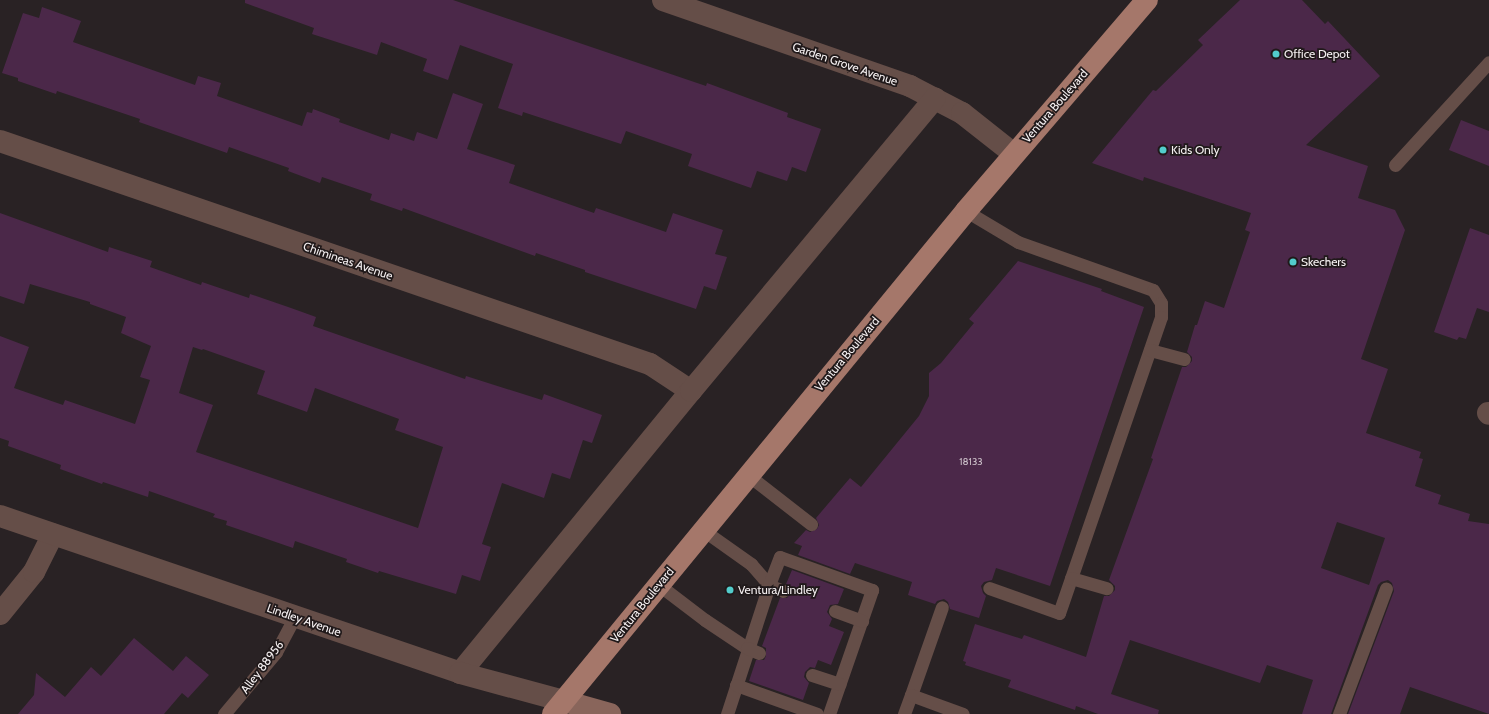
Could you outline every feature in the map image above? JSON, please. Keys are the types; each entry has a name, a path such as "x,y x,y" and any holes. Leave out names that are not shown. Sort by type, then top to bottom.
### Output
{"main road":[{"name":"Ventura Boulevard","path":"558,708 748,474 966,211 1147,0"},
{"name":"Lindley Avenue","path":"558,708 610,714"}],"street":[{"name":"Garden Grove Avenue","path":"663,0 910,86 962,113 1014,154"},
{"path":"460,673 691,391 935,98"},
{"name":"Chimineas Avenue","path":"0,141 650,364 691,391"},
{"name":"Lindley Avenue","path":"0,516 460,673 558,708"},
{"path":"0,614 34,572 53,534"}],"lane":[{"path":"1395,165 1489,62"},
{"path":"966,211 1018,242 1153,290 1161,303 1161,317 1059,613 989,588"},
{"path":"1150,350 1184,359"},
{"path":"748,474 811,524"},
{"path":"703,530 751,564 769,585 783,591"},
{"path":"726,714 736,685 753,650 769,585 780,557 872,590 829,714"},
{"path":"1071,578 1107,588"},
{"path":"659,585 705,620 753,650"},
{"path":"1339,714 1386,588"},
{"path":"904,714 942,607"},
{"path":"835,611 862,621"},
{"name":"Alley 88956","path":"224,714 276,652 295,617"},
{"path":"812,675 840,684"},
{"path":"736,685 817,714"},
{"path":"911,695 963,714"}],"building":[{"path":"245,0 453,0 706,86 707,83 788,113 787,117 821,129 806,172 792,167 787,181 757,171 751,188 688,166 692,154 626,131 621,144 523,112 522,116 498,108 513,64 460,45 448,80 423,71 427,59 381,42 377,55 312,34 314,28 245,3"},
{"path":"1240,0 1302,0 1325,24 1328,21 1380,76 1306,145 1368,166 1358,198 1395,210 1405,230 1361,359 1388,369 1366,433 1421,452 1419,458 1423,459 1415,486 1441,495 1438,504 1470,514 1468,521 1489,524 1489,714 1410,687 1400,714 1348,714 1394,591 1392,583 1388,580 1381,582 1378,585 1331,714 1302,714 1313,680 1267,665 1260,683 1130,640 1111,694 1159,710 1158,714 1098,714 1076,706 1075,710 1008,687 1011,680 965,665 966,662 963,661 975,624 1022,639 1024,635 1086,657 1104,596 1109,596 1115,590 1115,586 1109,580 1153,459 1151,458 1182,367 1186,367 1192,361 1192,357 1187,352 1195,325 1197,325 1205,301 1224,308 1250,232 1245,230 1251,213 1144,177 1143,181 1092,163 1153,90 1156,91 1203,45 1198,40","holes":["1337,522 1385,538 1369,585 1321,568"]},
{"path":"42,7 81,21 73,42 195,85 198,76 221,83 217,96 302,126 307,112 312,113 313,109 340,119 339,122 389,140 391,133 414,141 417,132 437,139 453,93 483,104 467,149 515,165 509,183 594,213 596,208 666,232 673,213 723,230 715,254 727,257 716,290 704,286 696,309 585,272 585,270 536,253 535,256 403,208 402,211 370,200 372,194 322,177 320,183 288,171 289,168 229,147 227,153 139,122 140,119 57,91 56,94 18,81 18,78 2,73 23,13 39,18"},
{"path":"1461,120 1489,131 1489,166 1449,150"},
{"path":"0,213 108,252 109,247 152,261 150,267 201,285 202,282 249,298 250,294 291,308 316,317 313,326 465,379 466,376 542,400 544,394 602,415 592,443 583,440 570,479 552,473 544,498 502,483 482,544 491,547 480,581 462,575 456,594 379,571 378,573 346,562 347,559 295,541 293,548 226,525 227,521 213,517 215,514 149,491 148,497 103,482 102,484 60,469 61,465 8,446 9,441 0,438 0,336 29,347 14,388 63,405 65,400 135,424 150,380 140,377 151,346 121,333 126,317 90,304 90,302 30,284 24,304 0,296","holes":["193,347 203,349 265,371 257,394 307,412 315,388 399,419 395,430 443,447 418,528 196,452 213,405 179,393"]},
{"path":"1470,228 1489,235 1489,312 1477,308 1466,339 1459,337 1457,340 1434,332"},
{"path":"1018,261 1102,289 1101,291 1144,307 1050,586 996,568 992,580 984,582 981,586 983,593 986,596 979,618 950,609 948,602 944,599 937,601 935,604 908,595 912,582 855,563 850,574 798,555 802,546 794,543 806,530 810,532 817,529 819,525 816,518 850,478 861,487 919,416 929,396 929,373 941,363 974,323 969,319"},
{"path":"792,570 844,589 838,604 830,605 827,612 832,619 829,626 844,632 831,665 818,660 815,668 810,667 805,672 804,677 809,683 803,700 749,681 756,660 764,660 766,656 766,648 762,646 780,598 787,598 790,594 790,587 786,584"},
{"path":"134,638 173,671 186,656 209,675 188,698 182,693 164,714 18,714 34,695 36,673 65,697 91,667 101,676"}],"place":[{"name":"Office Depot","path":"1276,54"},
{"name":"Kids Only","path":"1163,150"},
{"name":"Skechers","path":"1293,262"},
{"name":"Ventura/Lindley","path":"730,590"}]}
